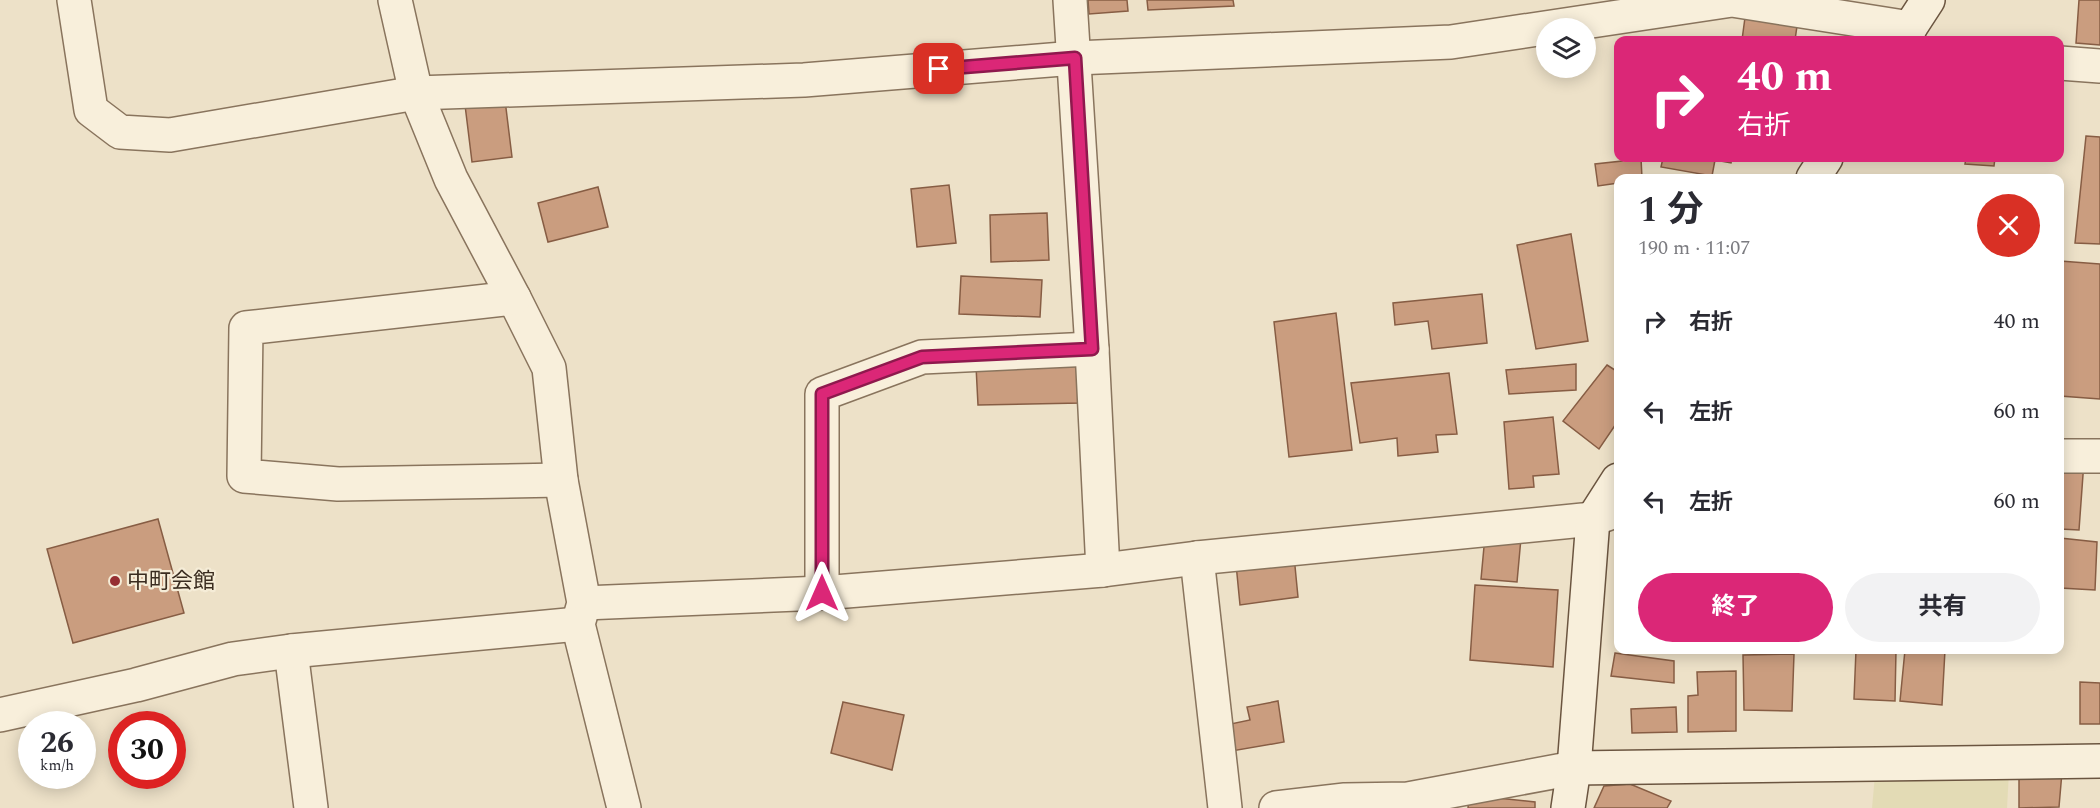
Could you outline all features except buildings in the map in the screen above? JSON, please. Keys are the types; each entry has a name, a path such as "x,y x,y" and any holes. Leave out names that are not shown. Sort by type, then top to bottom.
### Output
{"street":[{"path":"74,0 91,110 120,132 170,135 416,93 804,80 1075,58 1451,42 1732,0 1906,34 1928,0"},
{"path":"394,0 416,93 451,179 549,368 561,480 581,614 624,808"},
{"path":"1070,0 1103,570"},
{"path":"2064,63 2100,66"},
{"path":"514,298 246,328 244,476 338,484 561,480"},
{"path":"822,593 822,394 922,357 1092,349"},
{"path":"2064,456 2100,456"},
{"path":"1568,808 1606,514 1614,491"},
{"path":"0,715 136,685 233,659 581,614 1103,570 1606,514"},
{"path":"1197,558 1225,808"},
{"path":"291,651 311,808"},
{"path":"1276,808 1345,800 1408,799 1574,768 2100,761"}],"shaded area":[{"path":"2009,772 2007,808 1872,808 1875,775"}],"place":[{"name":"中町会館","path":"115,581"}],"route":[{"path":"822,593 822,394 922,357 1092,349 1075,58 939,69"}]}
